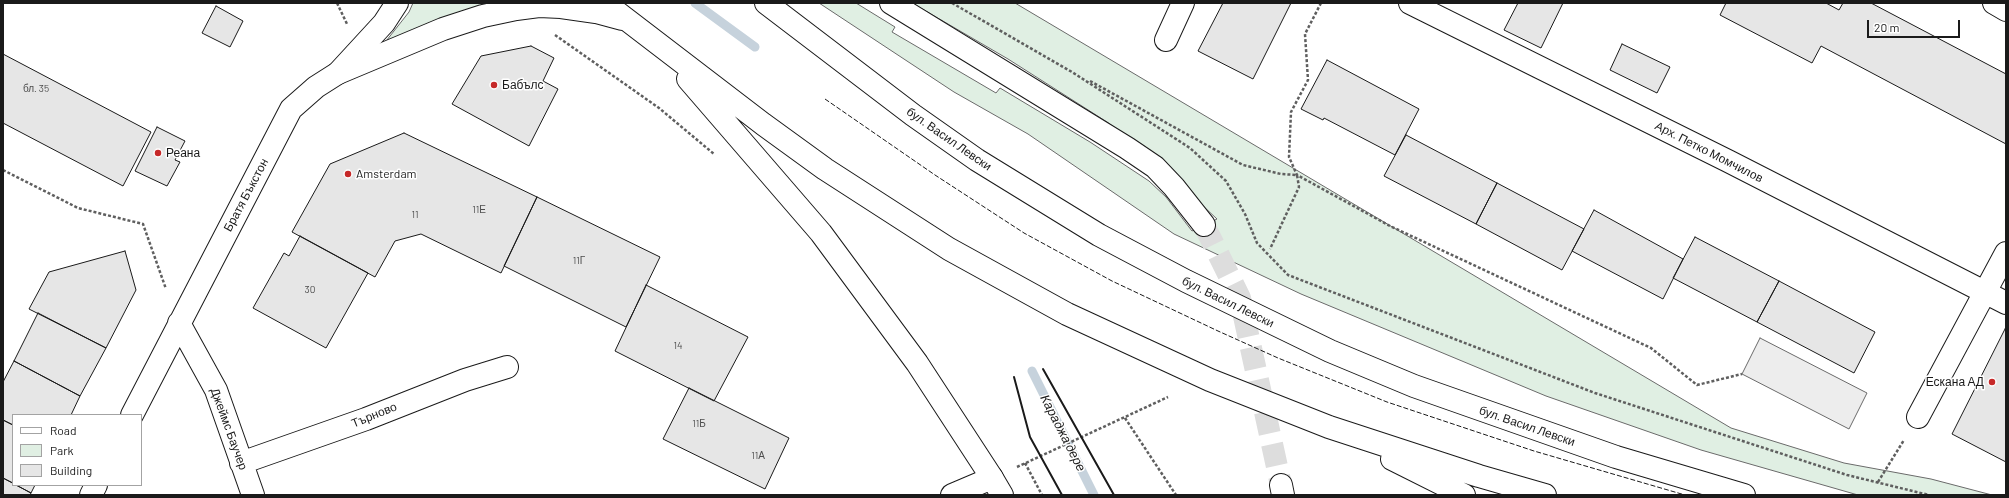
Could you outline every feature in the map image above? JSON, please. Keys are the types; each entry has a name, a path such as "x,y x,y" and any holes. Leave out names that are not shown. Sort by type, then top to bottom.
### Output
{"main road":[{"name":"Братя Бъкстон","path":"133,414 291,109 316,86 338,73 384,23 397,3"},
{"path":"605,3 825,169 949,248 1003,280 1122,341 1210,380 1329,427 1479,476 1545,495"},
{"name":"бул. Васил Левски","path":"766,3 913,115 977,160 1100,235 1186,281 1330,351 1414,386 1616,457 1744,495"},
{"path":"891,3 1127,148 1155,167 1174,187 1204,225"},
{"path":"1166,40 1183,3"},
{"name":"Арх. Петко Момчилов","path":"1410,3 1987,292 2006,303"},
{"path":"1994,3 2006,10"},
{"path":"338,73 443,29 483,16 516,9 539,6 561,7 596,12 628,21"},
{"path":"660,46 820,233 917,363 997,487 952,495"},
{"path":"1918,417 1987,292 2006,253"},
{"name":"Джеймс Баучер","path":"179,323 216,390 253,495"},
{"name":"Търново","path":"241,463 366,419 465,380 507,367"},
{"path":"1329,427 1464,495"},
{"path":"91,495 96,486"}],"path":[{"path":"952,3 1072,72 1243,165 1281,174 1297,175 1390,226 1651,348 1697,384 1742,374"},
{"path":"1270,249 1299,188 1297,175 1290,157 1291,112 1308,80 1305,34 1320,3"},
{"path":"516,9 659,108 718,156"},
{"path":"1072,72 1190,148 1226,181 1245,214 1257,243 1288,275 1595,393 1840,472 1929,495"},
{"path":"3,170 78,208 143,224 179,323"},
{"path":"1039,457 1168,398"},
{"path":"1878,482 1918,417"},
{"path":"1125,418 1176,495"},
{"path":"1025,463 1042,495"}],"green space":[{"path":"413,3 507,3 379,50 409,12"},
{"path":"819,3 856,3 895,27 892,32 996,93 1000,88 1090,142 1149,181 1166,197 1192,231 1217,219 1132,140 1107,122 1008,59 912,3 1015,3 1731,428 1844,463 1931,479 1992,495 1858,495 1701,450 1546,396 1301,294 1174,234 1028,134 954,92"}],"shaded area":[{"path":"1760,338 1867,393 1849,429 1742,374"}],"building":[{"path":"1223,3 1291,3 1253,79 1198,51"},
{"path":"1518,3 1563,3 1541,48 1504,30"},
{"path":"1726,3 1826,3 1839,10 1843,3 1871,3 2006,74 2006,144 1821,46 1812,63 1720,15"},
{"path":"216,6 243,21 230,47 202,33"},
{"path":"1622,44 1670,67 1657,93 1610,70"},
{"path":"531,46 554,58 543,81 558,89 529,146 452,104 481,56"},
{"path":"3,54 151,132 123,186 3,123"},
{"path":"1327,60 1419,109 1395,155 1324,118 1323,120 1301,109"},
{"path":"157,127 185,141 175,160 180,162 167,186 135,171"},
{"path":"404,133 537,197 501,273 421,234 395,241 375,277 292,232 330,164"},
{"path":"1406,135 1497,183 1476,224 1384,176"},
{"path":"1497,183 1584,229 1562,270 1476,224"},
{"path":"537,197 660,257 626,327 504,266"},
{"path":"1594,210 1683,259 1663,299 1572,251"},
{"path":"300,236 368,273 326,348 253,308 284,253 289,256"},
{"path":"1695,237 1779,281 1757,322 1673,278"},
{"path":"125,251 136,290 106,348 29,309 49,272"},
{"path":"1779,281 1875,332 1854,373 1757,322"},
{"path":"646,285 748,337 714,401 615,351"},
{"path":"38,313 106,348 80,396 14,361"},
{"name":"Ескана АД","path":"2005,329 2006,330 2006,462 1952,434"},
{"path":"14,361 80,396 71,414 12,414 12,424 3,420 3,382"},
{"path":"689,388 789,438 765,489 663,439"},
{"path":"3,420 12,424 12,482 3,478"},
{"path":"3,478 12,483 12,486 18,486 31,493 30,495 3,495"},
{"path":"18,486 34,486 31,493"}],"waterway":[{"name":"Караджа дере","path":"695,3 755,47"},
{"name":"Караджа дере","path":"1032,371 1094,495"}],"tunnel":[{"path":"1204,225 1240,298 1281,485"}],"fence":[{"path":"825,99 935,175 1024,233 1112,281 1218,331 1278,358 1387,402 1534,451 1685,495"}],"wall":[{"path":"1043,369 1114,495"},
{"path":"1014,377 1030,437 1062,495"}],"place":[{"name":"Бабълс","path":"494,85"},
{"name":"Реана","path":"158,153"},
{"name":"Amsterdam","path":"348,174"},
{"name":"Ескана АД","path":"1992,382"}]}
